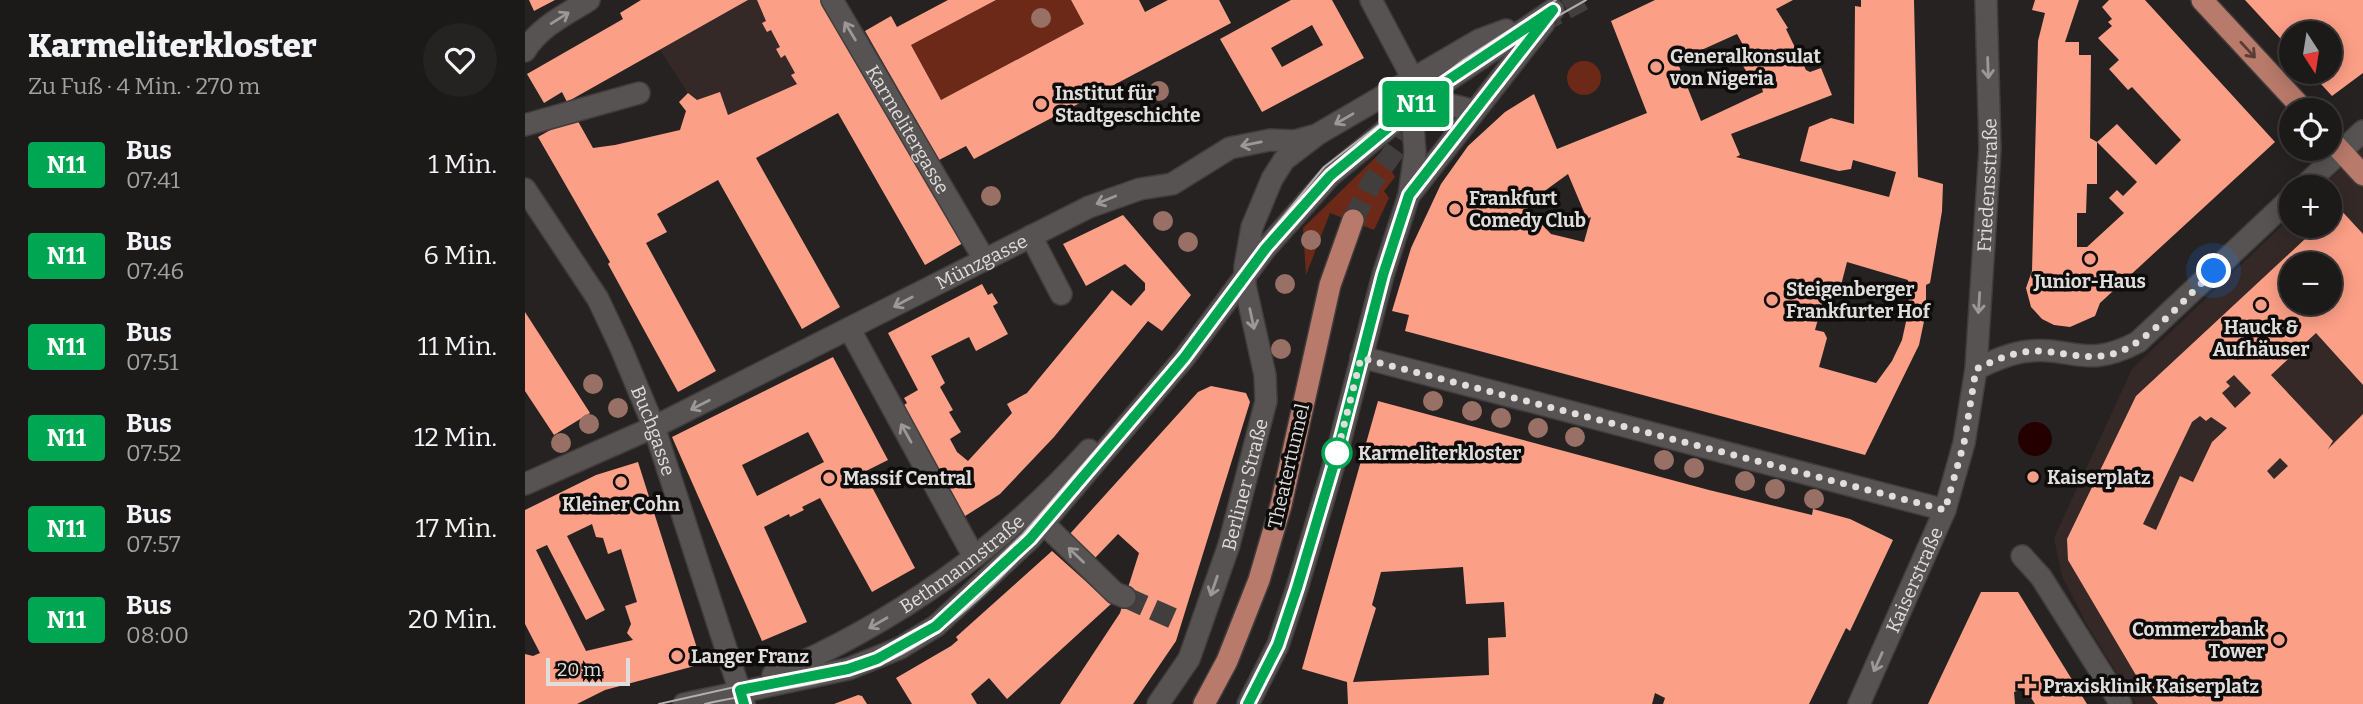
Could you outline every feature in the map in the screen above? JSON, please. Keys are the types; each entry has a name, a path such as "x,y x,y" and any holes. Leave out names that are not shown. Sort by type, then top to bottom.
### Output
{"main road":[{"path":"2202,0 2293,98"},
{"path":"2342,152 2363,175"},
{"name":"Theatertunnel","path":"1204,704 1227,661 1259,580 1281,506 1330,285 1353,220"}],"street":[{"path":"527,39 589,0"},
{"name":"Karmelitergasse","path":"832,0 984,259"},
{"path":"1248,704 1274,655 1297,588 1383,275 1409,195 1415,153 1416,95 1371,0"},
{"name":"Friedensstraße","path":"1976,369 1990,149 1986,0"},
{"path":"1318,134 1416,95 1479,40 1562,5"},
{"path":"1409,195 1562,5"},
{"path":"525,125 639,93"},
{"path":"1416,95 1475,111"},
{"name":"Bethmannstraße","path":"742,697 909,605 974,557 1036,517 1184,358 1244,276 1330,176 1416,95"},
{"path":"2342,142 2363,131"},
{"name":"Münzgasse","path":"525,484 654,427 850,330 984,259 1118,196 1172,184 1230,148 1270,140 1295,141 1318,134"},
{"name":"Berliner Straße","path":"1158,704 1189,659 1190,626 1229,545 1266,401 1265,375 1244,276 1252,227 1272,179 1284,160 1318,134"},
{"path":"2312,175 2323,161"},
{"name":"Buchgasse","path":"525,189 597,299 654,427 742,697"},
{"path":"1976,369 2022,352 2040,351 2083,357 2119,352 2138,342 2279,209"},
{"path":"1031,236 1061,294"},
{"name":"Bethmannstraße","path":"684,704 742,697 848,669 900,648 936,626 979,588 1187,332 1248,252"},
{"path":"850,330 974,557"},
{"path":"1361,358 1945,510"},
{"name":"Kaiserstraße","path":"1859,704 1945,510 1964,443 1976,369"},
{"path":"1036,517 1115,593 1125,597"},
{"path":"2022,556 2041,577 2121,704"}],"shaded area":[{"path":"748,0 821,0 853,53 767,99 728,115 697,100 688,93 660,50"},
{"path":"996,0 1071,0 1084,24 941,100 911,45"},
{"path":"1584,61 1596,66 1601,78 1596,90 1584,95 1572,90 1567,78 1572,66"},
{"path":"2363,148 2363,704 2136,704 2086,623 2062,576 2054,538 2132,369 2279,228 2279,238 2342,238 2342,175 2335,175"},
{"path":"1380,153 1395,177 1384,191 1389,198 1374,230 1330,213 1306,275 1303,228"},
{"path":"2035,422 2047,427 2052,439 2047,451 2035,456 2023,451 2018,439 2023,427"}],"building":[{"path":"529,0 555,0 534,11"},
{"path":"641,0 748,0 567,102 562,92 544,103 527,74 623,19 620,13"},
{"path":"757,0 821,0 963,243 925,265 838,113 756,158 840,307 802,329 718,180 657,214 667,232 646,243 716,371 678,392 608,264 610,262 538,137 575,116 593,148 615,145 680,130 686,111 679,102 688,93 697,100 720,92 728,115 797,84 791,75 795,73 785,55 781,58 776,49 780,47 771,30 767,32 762,23 766,21"},
{"path":"948,0 996,0 911,45 941,100 1084,24 1071,0 1139,0 1145,12 1168,0 1219,0 1231,23 974,159 966,146 939,160 865,31 891,16 897,27"},
{"path":"1291,0 1332,0 1364,58 1262,112 1220,39","holes":["1312,25 1323,45 1282,67 1271,48"]},
{"path":"1655,0 1793,0 1776,9 1788,28 1786,29 1806,70 1810,72 1821,68 1832,95 1731,134 1740,155 1736,157 1889,197 1896,172 1853,160 1851,169 1839,171 1800,161 1809,127 1831,118 1854,124 1855,6 1861,7 1861,0 1914,0 1918,177 1943,184 1942,211 1930,283 1926,285 1926,312 1919,345 1865,455 1405,331 1409,315 1392,311 1411,248 1441,184 1468,146 1505,112 1534,94 1557,149 1647,113 1611,21","holes":["1737,34 1743,45 1740,46 1749,56 1746,58 1749,64 1743,66 1748,74 1752,72 1756,78 1759,77 1763,92 1701,121 1677,61","1568,174 1587,219 1591,217 1584,242 1551,234 1527,209 1539,195","1847,262 1908,280 1909,308 1902,340 1892,361 1876,383 1819,367 1827,338 1824,332 1815,330 1825,294 1833,296 1839,293"]},
{"path":"2035,0 2079,0 2065,42 2079,42 2079,55 2091,55 2090,138 2097,142 2117,124 2156,165 2181,140 2132,87 2128,90 2109,69 2119,60 2098,38 2112,26 2108,22 2112,19 2102,7 2109,0 2145,0 2275,142 2100,303 2095,316 2070,327 2054,325 2042,319 2031,307 2026,288 2032,271 2038,41 2045,13 2032,10","holes":["2097,142 2137,182 2123,196 2117,190 2109,198 2124,213 2087,247 2077,247 2077,213 2086,213 2087,184 2097,184"]},
{"path":"2245,0 2363,0 2363,73 2332,96 2321,84 2342,84 2342,21 2279,21 2279,37"},
{"path":"2342,211 2363,234 2363,385 2316,333 2271,375 2333,441 2328,449 2363,414 2363,704 2158,704 2140,682 2068,560 2067,539 2136,396 2279,263 2279,315 2342,315 2342,252 2291,252 2306,238 2342,238","holes":["2234,375 2251,393 2235,408 2222,393 2230,386 2226,382","2200,416 2206,421 2211,417 2227,428 2212,442 2193,482 2180,476 2156,530 2143,524 2192,422","2280,458 2288,466 2274,479 2267,471"]},
{"path":"1123,215 1191,295 1162,331 1148,321 1054,437 1000,494 962,518 904,405 907,403 904,398 918,390 888,333 982,284 988,295 992,293 998,303 993,306 1008,334 976,351 969,337 931,356 945,383 940,387 953,410 949,412 961,432 950,439 957,452 968,461 1012,413 1007,404 1027,393 1112,290 1131,306 1145,290 1145,283 1125,264 1086,286 1063,244"},
{"path":"525,312 590,413 554,435 525,391"},
{"path":"833,357 888,460 864,472 915,568 872,592 820,498 802,507 804,510 790,517 789,514 764,527 807,622 762,641 672,437","holes":["808,432 824,462 757,496 742,465"]},
{"path":"1211,386 1246,393 1250,402 1176,641 1133,704 1060,704 1120,613 1139,553 1118,534 1094,559 1068,536 1198,392"},
{"path":"1378,401 1709,490 1812,515 1813,509 1850,519 1893,540 1850,631 1846,628 1809,704 1663,704 1665,698 1655,693 1652,704 1348,704 1347,682 1302,669","holes":["1463,567 1466,604 1504,602 1506,637 1488,638 1489,675 1353,682 1376,608 1372,605 1381,572"]},
{"path":"638,462 702,664 605,690 577,704 525,704 525,654 533,656 540,653 525,624 525,510 596,475","holes":["592,524 596,537 603,538 608,554 621,549 637,602 625,606 631,624 627,633 633,640 586,651 536,550 547,545 586,620 605,610 567,536"]},
{"path":"1052,551 1111,604 1007,699 989,678 971,694 977,704 912,704 896,678 951,646 958,640 956,637"},
{"path":"1981,592 2018,592 2087,704 2035,704 2025,688 2014,692 2015,704 1928,704"},
{"path":"862,696 867,704 834,704"}],"tunnel":[{"path":"1539,24 1583,0"},
{"path":"1353,220 1372,182 1420,115"},
{"path":"1125,597 1181,622"}],"tram line":[{"path":"659,704 860,659 885,649 939,616 1023,534 1176,357 1268,235 1324,167 1463,60 1556,0"},
{"path":"705,704 830,680 879,665 926,640 970,607 1029,548 1142,419 1278,243 1323,192 1392,129 1429,100 1506,47 1586,0"}],"bus line":[{"name":"N11","path":"744,704 740,690 848,669 900,648 936,626 1030,539 1184,358 1266,248 1330,176 1435,89 1553,10 1491,94 1441,151 1409,195 1383,275 1336,457 1297,588 1278,645 1248,704"}],"place":[{"name":"Generalkonsulat von Nigeria","path":"1656,67"},
{"name":"Institut für Stadtgeschichte","path":"1041,104"},
{"name":"Frankfurt Comedy Club","path":"1455,209"},
{"name":"Junior-Haus","path":"2090,259"},
{"name":"Steigenberger Frankfurter Hof","path":"1772,300"},
{"name":"Hauck & Aufhäuser","path":"2261,305"},
{"name":"Karmeliterkloster","path":"1337,453"},
{"name":"Kaiserplatz","path":"2033,477"},
{"name":"Massif Central","path":"829,478"},
{"name":"Kleiner Cohn","path":"621,482"},
{"name":"Commerzbank Tower","path":"2279,640"},
{"name":"Langer Franz","path":"677,656"},
{"name":"Praxisklinik Kaiserplatz","path":"2027,686"}],"route":[{"path":"1337,453 1336,457 1361,358 1945,510 1964,443 1976,369 1997,359 2022,352 2040,351 2098,357 2119,352 2138,342 2214,271"}]}
